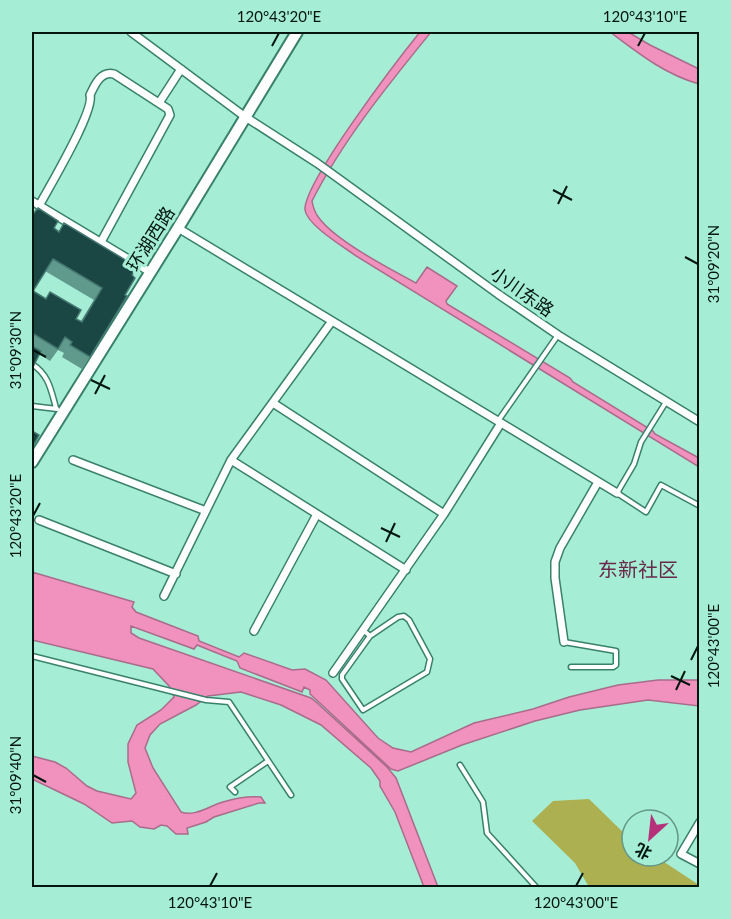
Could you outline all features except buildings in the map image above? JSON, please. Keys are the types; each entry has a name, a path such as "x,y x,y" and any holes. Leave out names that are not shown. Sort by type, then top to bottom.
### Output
{"main road":[{"name":"环湖西路","path":"32,462 59,411 178,228 297,32"}],"street":[{"name":"小川东路","path":"131,32 244,116 317,163 558,335 699,422"},
{"path":"159,103 181,69"},
{"path":"101,242 170,115 168,109 110,73 102,76 90,95 92,101 81,128 35,204 150,272"},
{"path":"178,228 617,493"},
{"path":"164,596 231,460 332,321"},
{"path":"273,403 444,514"},
{"path":"333,673 444,514 499,422"},
{"path":"73,460 206,511"},
{"path":"231,460 406,570"},
{"path":"564,642 555,562 560,548 598,482"},
{"path":"254,631 317,514"},
{"path":"39,520 176,574"},
{"path":"699,822 681,854 699,864"}],"lane":[{"path":"499,422 558,335"},
{"path":"32,364 41,370 49,382 59,411 32,406"},
{"path":"666,401 641,442 634,464 617,493 646,512 661,485 699,506"},
{"path":"404,616 409,620 430,659 427,672 363,710 342,679 342,675 370,636 398,617 404,616"},
{"path":"362,630 370,636"},
{"path":"564,642 616,651 616,665 613,667 572,667"},
{"path":"32,656 206,700 229,702 291,795"},
{"path":"234,792 230,787 268,761"},
{"path":"460,765 483,802 488,833 537,888"}],"green space":[{"path":"589,799 620,829 620,868 673,868 699,887 589,887 575,863 532,821 553,801"}],"shaded area":[{"path":"420,32 431,32 367,114 338,156 312,201 314,210 327,227 350,245 416,283 427,267 457,286 446,301 447,304 570,378 655,434 699,458 699,467 356,256 319,229 307,216 305,210 309,196 319,174 354,121"},
{"path":"610,32 628,32 699,69 699,84 663,69"},
{"path":"32,572 134,602 132,607 136,612 198,636 199,641 239,657 244,653 292,670 305,669 326,680 378,738 393,748 411,752 474,723 618,685 658,680 699,680 699,706 648,700 580,710 535,721 462,745 398,771 391,769 310,694 310,690 304,687 302,692 240,668 237,661 197,645 194,649 131,626 131,633 139,638 311,698 316,702 396,778 438,887 424,887 395,812 371,768 321,725 281,705 241,692 208,696 160,724 150,735 145,748 153,768 181,812 197,812 237,798 261,797 265,803 214,817 187,828 188,834 176,834 167,826 161,825 154,829 140,827 132,821 112,823 84,804 32,779 32,756 55,762 97,791 131,799 136,793 128,762 128,744 137,725 161,710 174,697 169,686 153,669 32,640"}],"district":[{"name":"东新社区","path":"638,570"}]}
